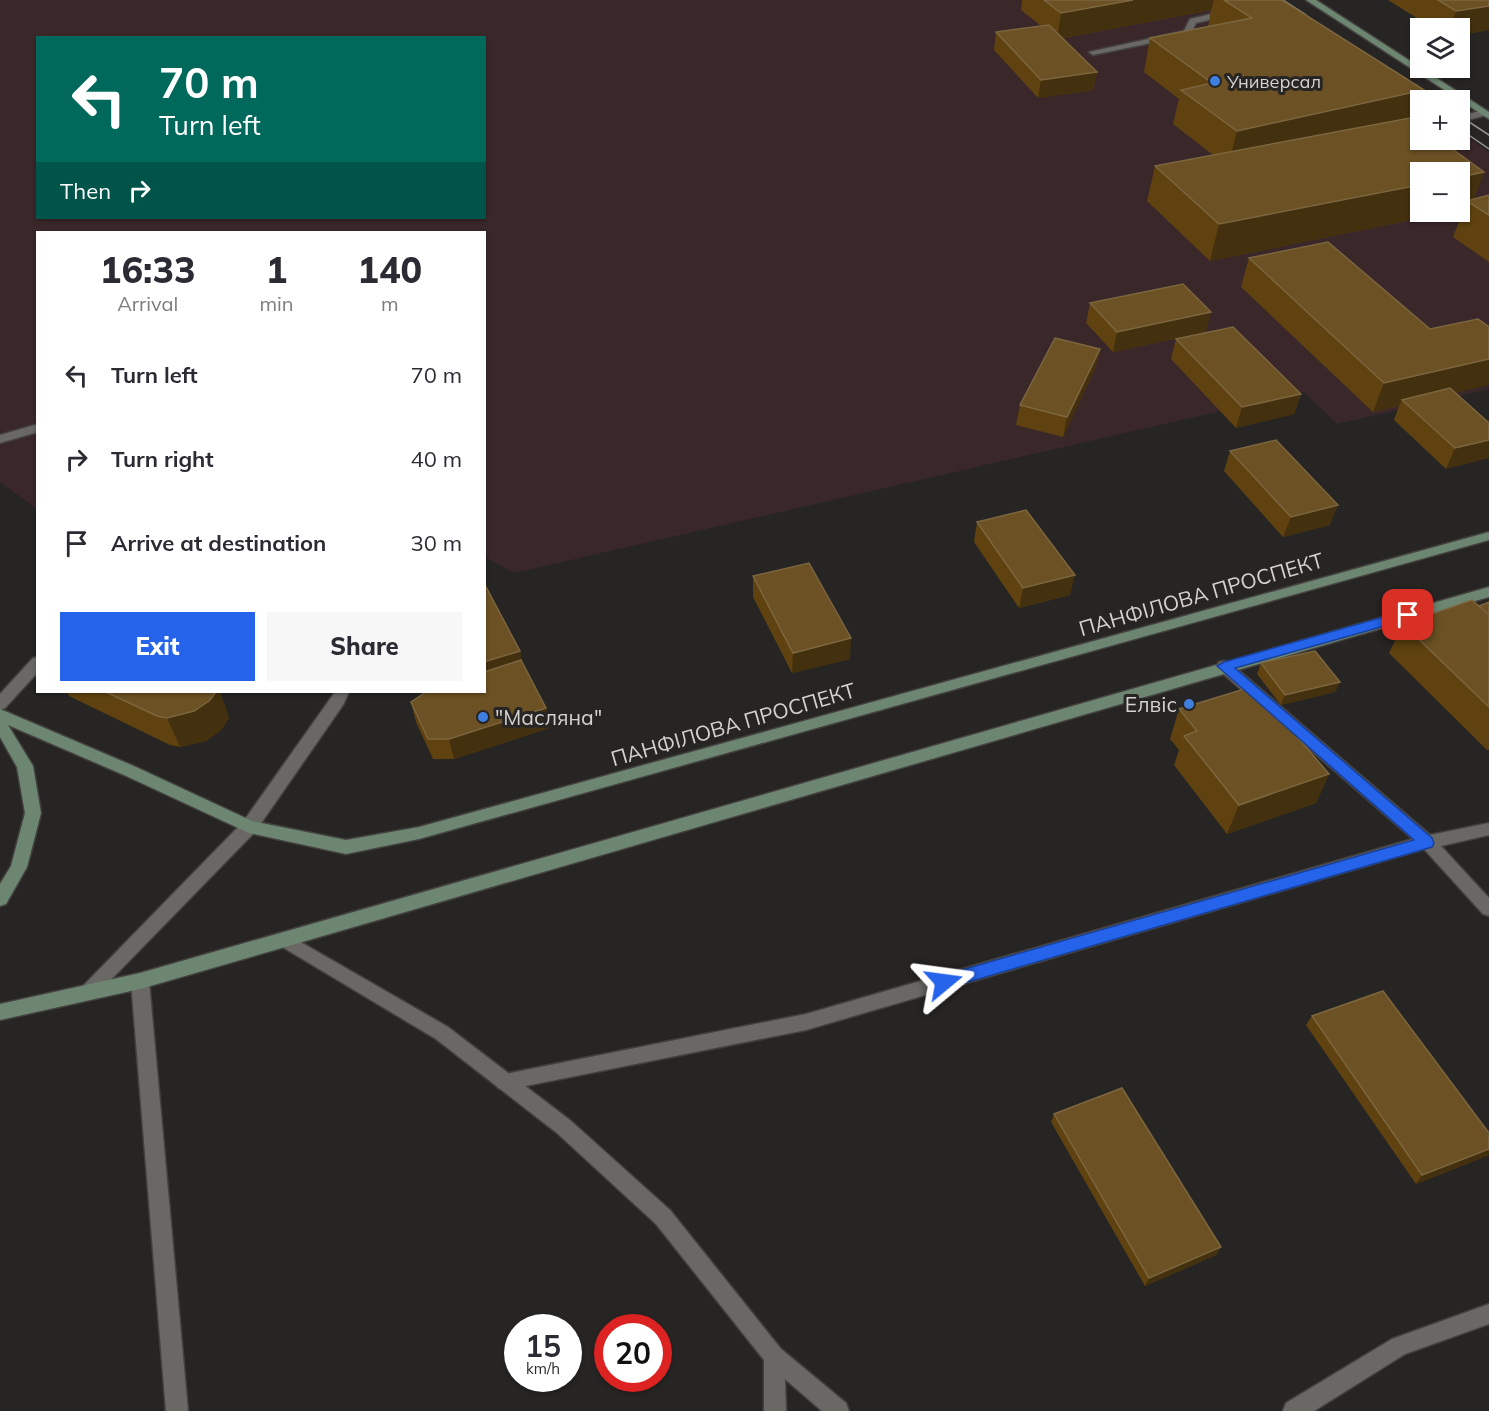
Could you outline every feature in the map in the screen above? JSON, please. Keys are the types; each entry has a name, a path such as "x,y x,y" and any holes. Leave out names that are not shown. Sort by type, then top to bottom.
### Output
{"main road":[{"path":"1310,0 1487,115"},
{"name":"ПАНФІЛОВА ПРОСПЕКТ","path":"0,715 130,771 249,827 346,847 419,833 1489,536"},
{"path":"0,1012 140,981 1489,591"},
{"path":"0,723 25,766 33,813 20,867 0,899"}],"street":[{"path":"1093,52 1187,33 1193,21 1235,11"},
{"path":"1470,118 1487,115"},
{"path":"0,440 36,429"},
{"path":"0,704 36,664"},
{"path":"1224,666 1427,843 1489,909"},
{"path":"88,992 249,827 342,693"},
{"path":"505,1082 806,1022 1427,843 1489,829"},
{"path":"285,940 442,1033 564,1127 663,1216 774,1356 838,1411"},
{"path":"140,981 177,1411"},
{"path":"1294,1411 1399,1346 1489,1314"},
{"path":"774,1356 775,1411"}],"shaded area":[{"path":"0,0 1250,0 1410,102 1410,150 1470,150 1470,140 1489,152 1489,389 1337,424 1304,392 514,573 486,558 486,231 36,231 36,508 0,482"}],"building":[{"path":"1044,0 1133,0 1061,13"},
{"path":"1224,0 1282,0 1424,90 1410,90 1410,93 1237,131 1181,90 1212,83 1150,38 1252,18"},
{"path":"1438,0 1489,0 1489,6 1456,11"},
{"path":"1049,25 1097,72 1041,80 996,32"},
{"path":"1410,118 1410,150 1454,150 1484,172 1470,175 1470,162 1410,162 1410,187 1219,224 1155,166"},
{"path":"1489,195 1489,215 1470,203 1470,200"},
{"path":"1328,242 1430,329 1478,319 1489,327 1489,359 1384,383 1249,258"},
{"path":"1183,284 1211,312 1117,332 1090,303"},
{"path":"1233,327 1301,394 1242,407 1176,339"},
{"path":"1055,338 1100,349 1067,417 1020,405"},
{"path":"1450,388 1489,423 1489,440 1455,448 1402,400"},
{"path":"1276,440 1338,505 1291,517 1230,451"},
{"path":"1026,510 1075,575 1023,588 977,522"},
{"path":"809,563 851,638 793,653 753,576"},
{"path":"486,587 520,651 486,661"},
{"path":"1472,600 1489,615 1489,707 1403,624"},
{"path":"1489,602 1489,615 1479,606"},
{"path":"1315,651 1340,682 1285,695 1261,663"},
{"path":"521,660 546,708 449,739 428,739 411,702 424,693 486,693 486,671"},
{"path":"1254,686 1329,774 1239,805 1184,736 1197,731 1179,709"},
{"path":"108,693 215,693 209,701 194,711 167,718 157,716"},
{"path":"1383,991 1489,1133 1489,1149 1422,1175 1312,1016"},
{"path":"1122,1088 1221,1247 1149,1278 1054,1114"}],"tram line":[{"path":"1283,0 1306,15"},
{"path":"1408,82 1420,90"},
{"path":"1470,123 1489,135"},
{"path":"1470,136 1489,149"}],"place":[{"name":"Универсал","path":"1215,81"},
{"name":"Елвіс","path":"1189,704"},
{"name":"\"Масляна\"","path":"483,717"}],"route":[{"path":"944,982 1427,843 1224,666 1408,615"}]}
